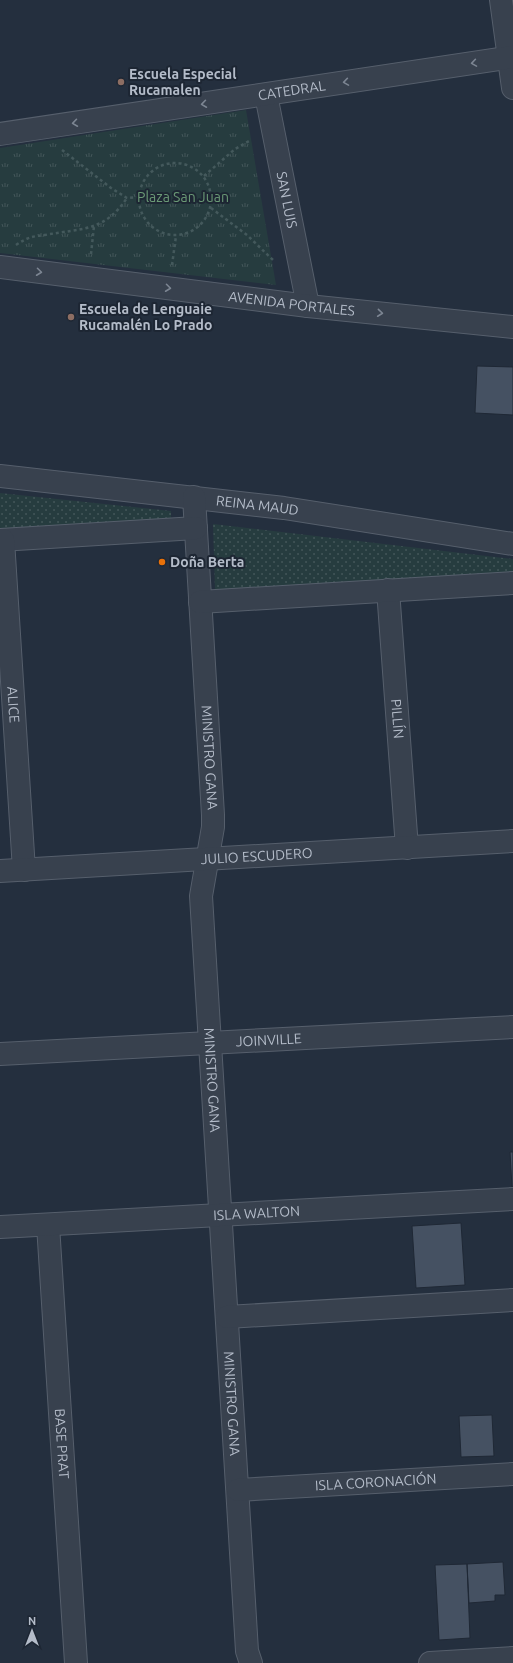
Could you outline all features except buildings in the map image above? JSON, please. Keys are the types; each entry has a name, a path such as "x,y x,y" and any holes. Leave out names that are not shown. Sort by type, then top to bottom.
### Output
{"street":[{"path":"501,0 511,57 513,88"},
{"name":"CATEDRAL","path":"0,134 511,57"},
{"name":"SAN LUIS","path":"266,94 308,306"},
{"name":"AVENIDA PORTALES","path":"0,267 308,306 513,327"},
{"name":"REINA MAUD","path":"0,476 284,508 513,544"},
{"name":"MINISTRO GANA","path":"194,497 213,815 213,827 201,896 248,1651 251,1663"},
{"path":"1,540 196,528"},
{"name":"ALICE","path":"1,540 24,870"},
{"path":"200,602 513,583"},
{"name":"PILLÍN","path":"388,590 407,848"},
{"name":"JULIO ESCUDERO","path":"0,871 513,841"},
{"name":"JOINVILLE","path":"0,1054 513,1027"},
{"name":"ISLA WALTON","path":"0,1227 513,1200"},
{"name":"BASE PRAT","path":"48,1224 76,1663"},
{"path":"227,1317 513,1300"},
{"name":"ISLA CORONACIÓN","path":"238,1490 513,1474"},
{"path":"430,1663 513,1658"}],"path":[{"path":"204,176 235,149 255,138"},
{"path":"59,148 111,188 127,198 138,197"},
{"path":"172,162 190,165 204,176 211,191 211,208 204,222 191,232 176,236 161,233 148,224 141,212 138,197 143,180 156,167 172,162"},
{"path":"11,249 26,238 94,226 109,219 127,198"},
{"path":"211,208 247,235 278,265"},
{"path":"91,258 94,226"},
{"path":"165,267 172,268 176,236"}],"green space":[{"name":"Plaza San Juan","path":"246,110 276,285 0,253 0,148"},
{"path":"0,493 171,511 171,525 0,532"},
{"path":"213,524 513,559 513,574 215,590"}],"place":[{"name":"Escuela Especial Rucamalen","path":"121,82"},
{"name":"Escuela de Lenguaie Rucamalén Lo Prado","path":"71,317"},
{"name":"Doña Berta","path":"162,562"}]}
